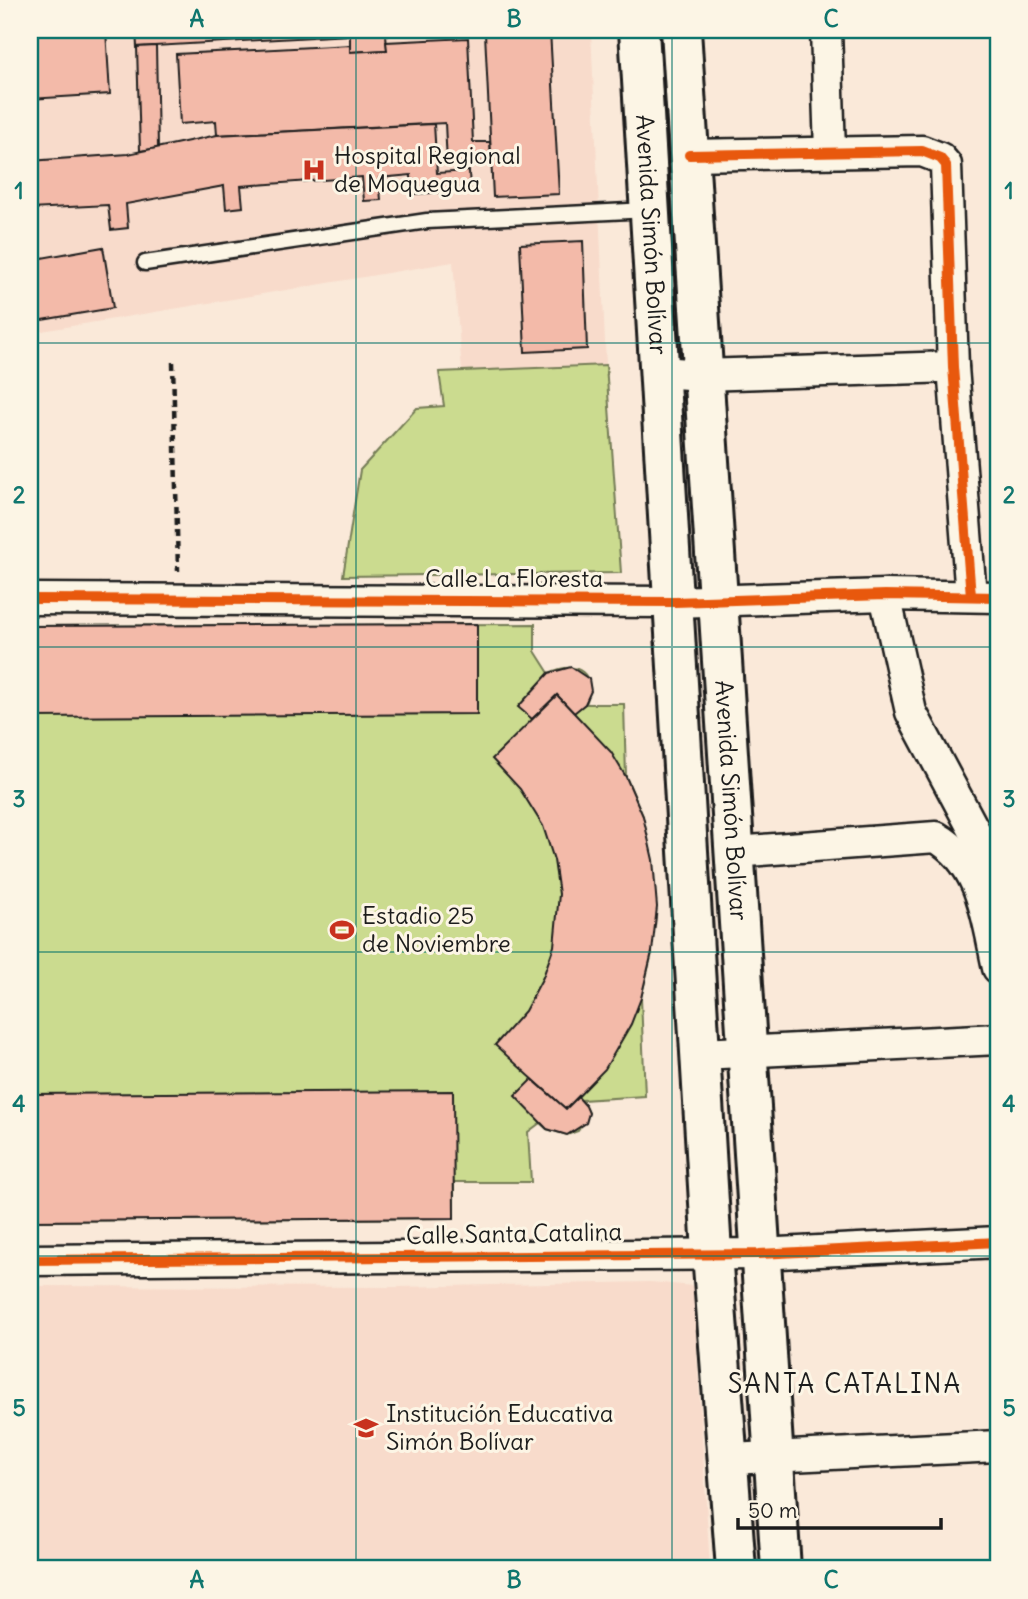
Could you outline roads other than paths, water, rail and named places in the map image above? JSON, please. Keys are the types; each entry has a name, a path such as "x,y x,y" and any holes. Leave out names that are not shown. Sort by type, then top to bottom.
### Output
{"main road":[{"name":"Avenida Simón Bolívar","path":"639,30 712,1253 736,1569"},
{"name":"Avenida Simón Bolívar","path":"681,30 781,1569"},
{"path":"642,81 684,79"},
{"path":"650,197 690,169"},
{"path":"692,897 738,894"}],"street":[{"path":"826,30 830,152"},
{"path":"690,169 830,152 922,150 940,158 946,165 953,367 985,596"},
{"path":"661,372 702,375 953,367"},
{"path":"886,595 911,712 998,875"},
{"name":"Calle La Floresta","path":"30,599 675,601 886,595 985,596"},
{"path":"734,852 936,837 953,847 968,864 985,911 998,968"},
{"path":"701,1054 998,1039"},
{"name":"Calle Santa Catalina","path":"30,1259 759,1254 998,1242"},
{"path":"729,1459 998,1446"}],"lane":[{"path":"145,263 428,221 650,197"}],"place":[{"name":"Hospital Regional de Moquegua","path":"314,170"},
{"name":"Estadio 25 de Noviembre","path":"342,930"},
{"name":"Institución Educativa Simón Bolívar","path":"366,1428"}],"district":[{"name":"SANTA CATALINA","path":"845,1384"}]}
